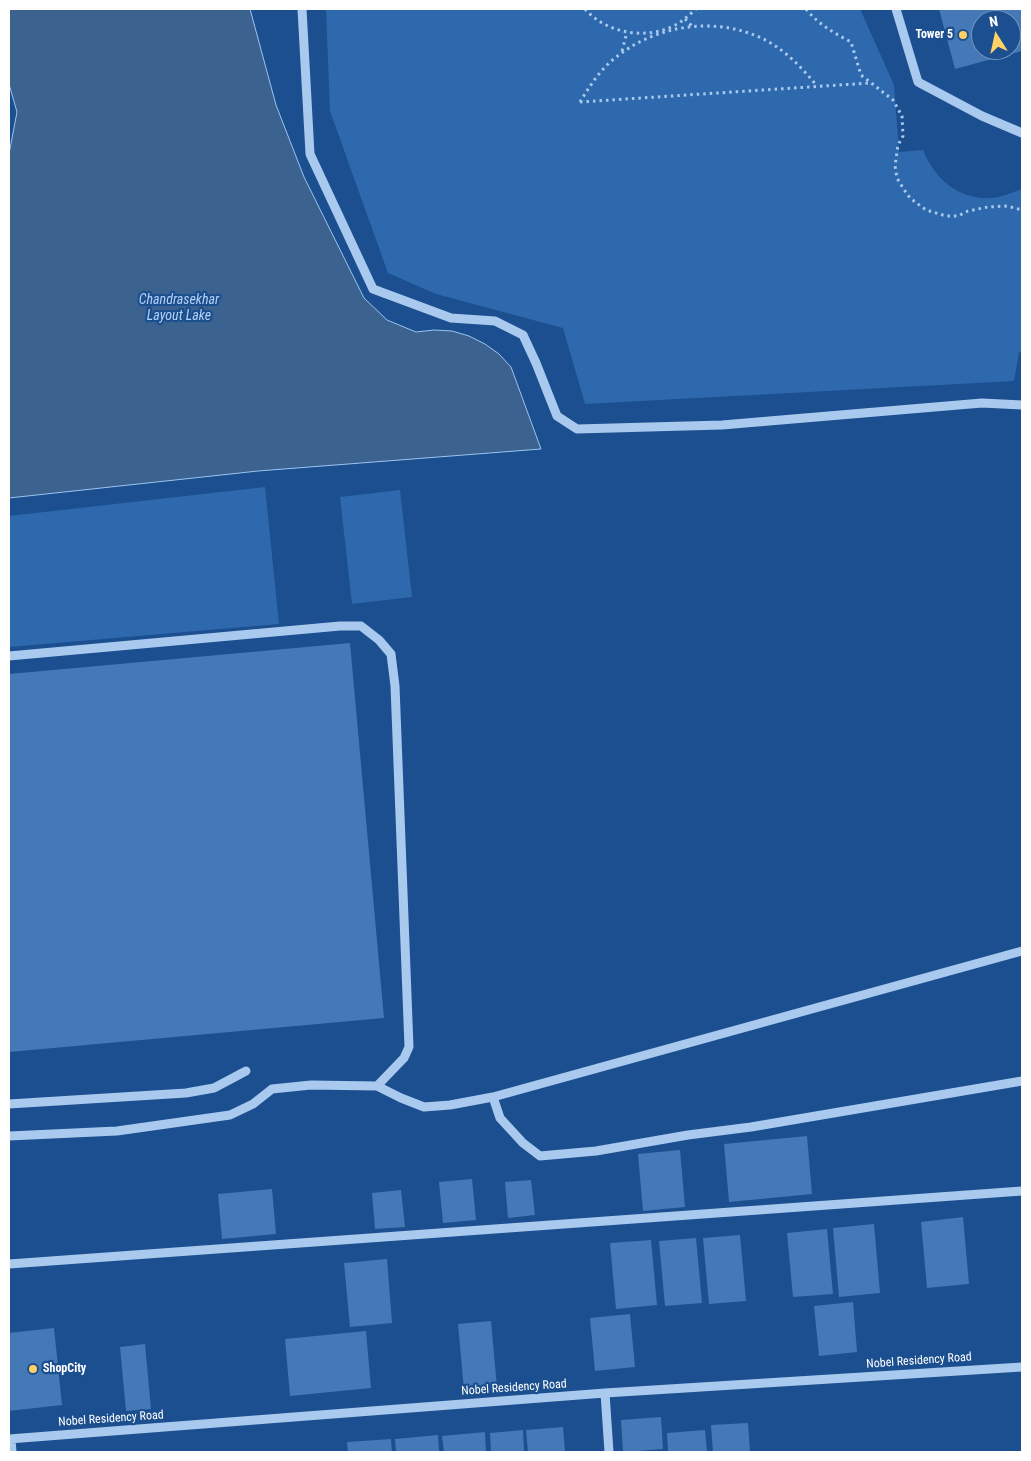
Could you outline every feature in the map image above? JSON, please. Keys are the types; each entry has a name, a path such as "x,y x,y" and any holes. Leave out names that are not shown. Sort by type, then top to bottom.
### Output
{"street":[{"path":"302,9 310,154 373,289 451,318 496,321 523,335 557,416 577,429 722,425 982,403 1022,405"},
{"path":"896,9 918,82 982,116 1022,133"},
{"path":"9,656 340,626 361,626 379,640 390,654 395,686 409,1047 404,1058 377,1086"},
{"path":"9,1136 117,1130 230,1115 254,1104 272,1089 311,1085 377,1086 424,1107 450,1105 493,1096 1022,951"},
{"path":"9,1104 186,1093 214,1088 246,1071"},
{"path":"493,1096 500,1118 523,1143 540,1156 596,1151 1022,1082"},
{"path":"9,1264 1022,1191"},
{"name":"Nobel Residency Road","path":"10,1439 605,1393 1022,1367"},
{"path":"605,1393 609,1452"},
{"path":"10,1439 12,1452"}],"path":[{"path":"585,9 604,24 619,31 636,33 653,32 670,27 685,19 696,9"},
{"path":"806,9 818,22 851,42 861,75 892,100 902,116 903,136 898,145 895,166 897,178 902,188 918,205 935,214 946,216 958,216 968,211 988,207 1008,206 1022,210"},
{"path":"685,19 693,27"},
{"path":"817,86 804,69 769,42 727,28 706,26 684,27 662,32 622,52 605,66 580,102 870,83"},
{"path":"622,52 627,32"}],"shaded area":[{"path":"326,9 860,9 894,85 899,152 923,150 934,170 949,186 969,195 980,198 992,198 1004,196 1022,189 1022,353 1019,352 1014,381 585,404 563,328 436,294 388,273 330,111"},
{"path":"265,487 279,624 9,647 9,516"},
{"path":"400,490 412,597 352,604 340,497"}],"water":[{"name":"Chandrasekhar Layout Lake","path":"9,9 250,9 276,105 304,177 364,298 387,320 416,332 452,331 469,336 499,354 511,367 541,449 258,471 9,498 9,154 17,112 9,84"}],"building":[{"path":"939,9 1022,9 1021,51 1021,10 971,10 971,60 988,60 955,69"},
{"path":"350,643 384,1018 9,1052 9,674"},
{"path":"807,1136 812,1194 729,1202 724,1144"},
{"path":"680,1150 685,1207 643,1211 638,1154"},
{"path":"472,1179 476,1220 443,1223 439,1182"},
{"path":"531,1180 535,1215 508,1218 505,1182"},
{"path":"272,1189 276,1234 222,1239 218,1194"},
{"path":"401,1190 405,1227 375,1229 372,1193"},
{"path":"963,1217 969,1284 927,1288 921,1222"},
{"path":"874,1224 880,1293 839,1297 833,1228"},
{"path":"827,1229 833,1294 793,1297 787,1233"},
{"path":"740,1235 746,1301 709,1304 703,1238"},
{"path":"696,1238 702,1303 665,1306 659,1241"},
{"path":"651,1240 657,1305 616,1309 610,1243"},
{"path":"387,1259 392,1323 350,1327 344,1263"},
{"path":"853,1302 857,1352 819,1356 814,1306"},
{"path":"630,1314 635,1367 595,1371 590,1318"},
{"path":"491,1321 497,1387 464,1390 458,1324"},
{"name":"ShopCity","path":"54,1328 62,1405 9,1411 9,1333"},
{"path":"366,1331 371,1388 290,1396 285,1339"},
{"path":"145,1344 151,1409 126,1411 120,1347"},
{"path":"661,1417 663,1449 623,1452 621,1420"},
{"path":"748,1423 750,1452 713,1452 711,1425"},
{"path":"563,1427 565,1452 528,1452 526,1430"},
{"path":"523,1430 524,1452 491,1452 490,1433"},
{"path":"705,1430 707,1452 668,1452 667,1433"},
{"path":"485,1432 486,1452 444,1452 442,1436"},
{"path":"438,1435 439,1452 396,1452 395,1439"},
{"path":"391,1439 392,1452 348,1452 347,1442"}],"place":[{"name":"Tower 5","path":"963,35"},
{"name":"ShopCity","path":"33,1369"}]}
